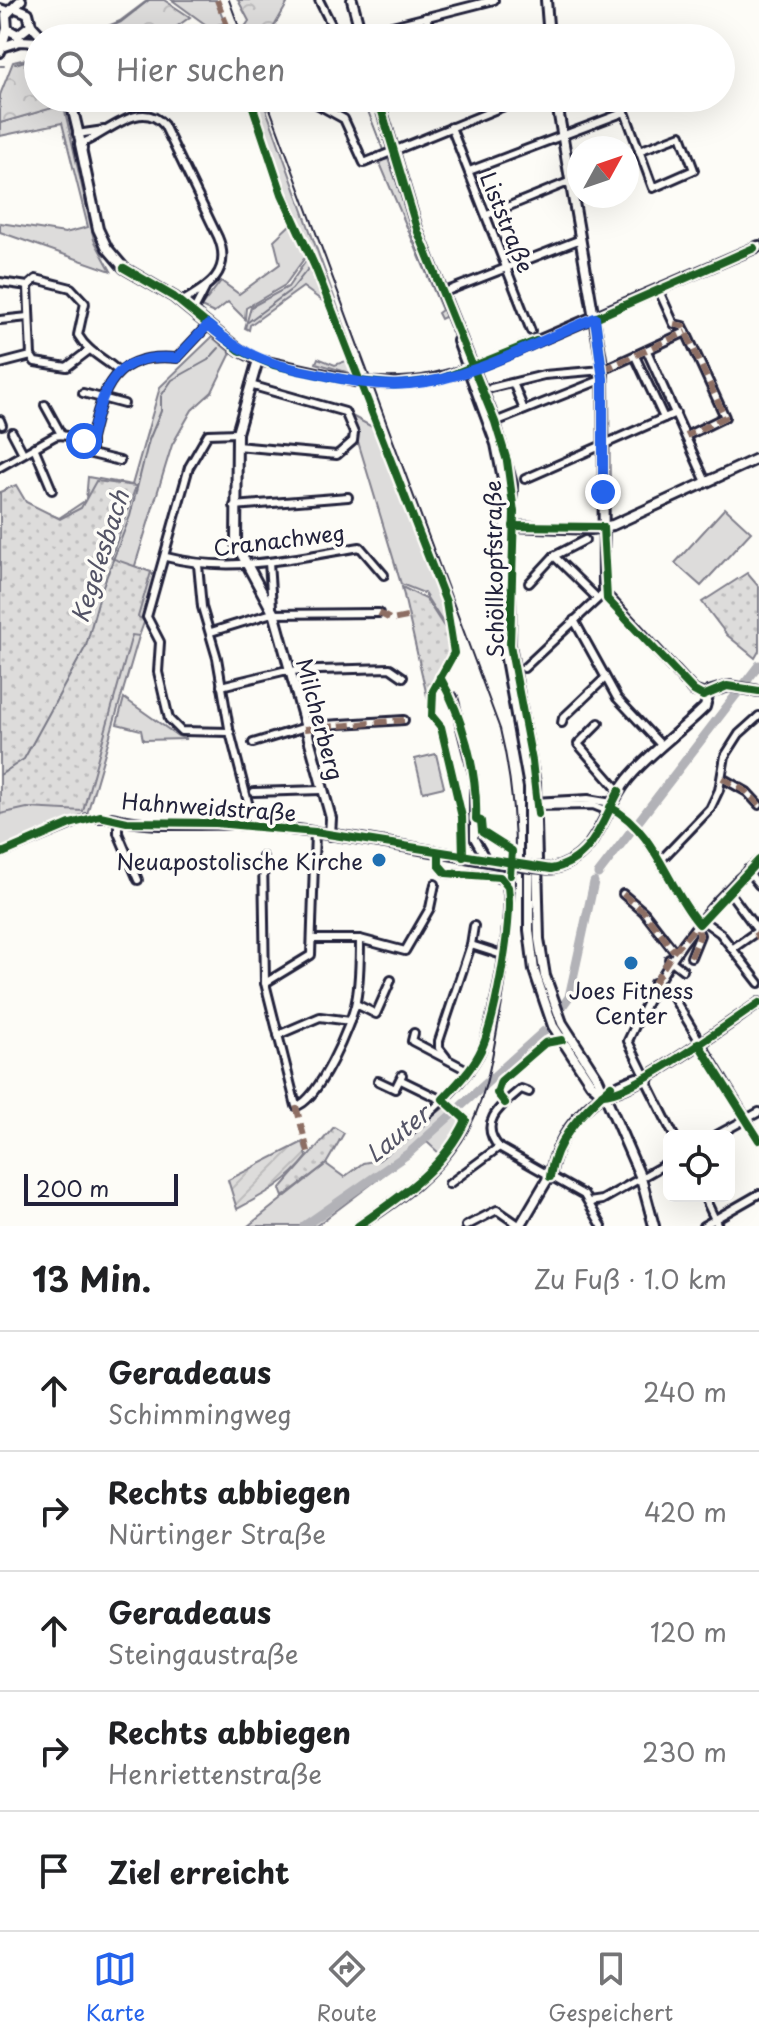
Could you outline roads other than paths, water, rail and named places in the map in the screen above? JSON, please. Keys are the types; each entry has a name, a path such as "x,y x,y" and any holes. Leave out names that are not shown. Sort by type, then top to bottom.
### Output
{"main road":[{"path":"352,0 358,24"},
{"path":"546,0 548,24"},
{"path":"2,49 12,14"},
{"path":"2,49 24,41"},
{"path":"73,112 98,229 113,256 133,275 181,302 239,350 258,360 354,381 395,385 439,380 595,318 759,246"},
{"name":"Schöllkopfstraße","path":"382,112 392,152 457,330 461,355 496,444 505,489 509,526 504,648 535,804 537,910 543,967 562,1023 598,1079 641,1178 654,1226"},
{"path":"558,112 567,160"},
{"path":"576,208 603,374 601,596 694,691 708,696"},
{"name":"Milcherberg","path":"258,360 237,433 236,544 274,614 331,818 330,835"},
{"path":"509,526 603,527 759,458"},
{"name":"Hahnweidstraße","path":"115,819 148,824 254,826 315,832 551,869 581,856 598,835 619,791 661,745 705,707 708,696 723,687 754,690"},
{"path":"520,1226 550,1177 551,1167 576,1120 602,1094 614,1095 759,1003"}],"street":[{"path":"319,0 331,24"},
{"path":"402,24 494,0"},
{"path":"426,17 428,24"},
{"path":"331,112 344,119 364,163 489,112"},
{"path":"469,171 625,112 634,136"},
{"path":"80,144 146,114 164,125 221,242 222,268 205,289 193,312"},
{"name":"Liststraße","path":"451,127 531,331"},
{"path":"678,127 681,135 694,170 653,188 639,151 681,135"},
{"path":"77,134 108,129"},
{"path":"487,215 567,183"},
{"path":"442,293 581,239"},
{"path":"88,351 67,367 35,362 31,356 28,286 36,279 76,291 85,303 78,335 88,351 109,361 119,372"},
{"path":"0,282 28,286"},
{"path":"181,302 205,289"},
{"path":"659,291 674,324 683,326 725,417 686,436"},
{"path":"0,320 28,317"},
{"path":"120,461 91,454 91,439 105,385 119,372 144,359 177,358 208,325"},
{"path":"500,420 603,374 686,332"},
{"path":"647,351 706,482"},
{"path":"0,364 31,356"},
{"path":"635,356 664,418"},
{"path":"491,388 514,385 544,375 603,374"},
{"path":"236,446 287,448 337,455 353,441 354,433 345,412 250,385"},
{"path":"514,385 524,410"},
{"path":"83,393 124,404"},
{"path":"45,405 61,434"},
{"path":"525,479 676,413"},
{"path":"12,432 23,453"},
{"path":"237,433 208,434 202,439 189,467 147,617 160,642 158,672 169,719 181,731 230,732 254,826"},
{"path":"0,467 61,434 84,441 91,439"},
{"path":"34,447 52,490"},
{"path":"234,506 348,497"},
{"path":"529,583 554,556 585,540"},
{"name":"Cranachweg","path":"166,557 198,565 245,565 360,547 384,575"},
{"path":"524,668 601,596 554,556"},
{"name":"Milcherberg","path":"269,562 274,614"},
{"path":"198,565 202,607 211,632 229,728"},
{"path":"211,632 269,614 379,613"},
{"path":"574,620 617,698 661,745"},
{"path":"221,686 289,672 390,668 403,677"},
{"path":"562,723 563,718 604,679"},
{"path":"453,697 474,778 474,838 487,861"},
{"path":"661,860 710,809 722,778 725,756 732,743 759,716"},
{"path":"253,743 304,729 404,720"},
{"path":"599,723 578,744 619,791"},
{"path":"722,778 747,792 759,805"},
{"path":"254,792 321,790"},
{"path":"535,804 588,799 610,807 629,821 661,860 679,899 699,923 719,932 759,983"},
{"name":"Hahnweidstraße","path":"0,854 87,818 115,819"},
{"path":"115,819 138,880"},
{"path":"265,983 311,955 315,832"},
{"path":"404,1136 445,1101 469,1071 487,1031 502,955 509,893 505,881 493,876 446,873 439,865 439,853"},
{"path":"263,857 265,983 296,1106 304,1105 314,1093 350,1021 356,1004 360,939"},
{"path":"671,1130 648,1084 649,1074 628,1041 654,983 674,951 759,860"},
{"path":"747,870 759,885"},
{"path":"313,939 360,939 405,951 435,896 435,884"},
{"path":"728,890 758,933 732,949"},
{"path":"623,894 644,912 674,951"},
{"path":"691,957 700,935 699,923"},
{"path":"446,1057 439,1048 439,1041 471,945 474,926"},
{"path":"687,936 697,944"},
{"path":"471,945 502,955"},
{"path":"669,959 683,970"},
{"path":"356,1004 376,1014 391,980"},
{"path":"654,983 670,992 759,1140"},
{"path":"278,1035 320,1017 350,1021"},
{"path":"414,1033 412,1041 469,1071"},
{"path":"358,1226 430,1171 461,1132 466,1120 445,1101 402,1077 395,1089 378,1081"},
{"path":"529,1092 521,1089 492,1115 489,1127 499,1147 589,1202 602,1226"},
{"path":"726,1130 759,1112"},
{"path":"449,1184 499,1147"},
{"path":"589,1202 602,1200 663,1165"},
{"path":"703,1226 717,1223 759,1194"},
{"path":"707,1202 717,1223"},
{"path":"466,1226 497,1210 520,1226"}],"waterway":[{"path":"116,24 149,0"},
{"path":"15,64 24,61"},
{"name":"Kegelesbach","path":"368,112 383,150"},
{"name":"Kegelesbach","path":"248,322 292,289 311,265"},
{"name":"Kegelesbach","path":"0,775 24,759 86,646 101,591 130,516 149,440 161,411 161,396 172,380 208,360 219,348"},
{"name":"Lauter","path":"598,874 759,665"},
{"name":"Lauter","path":"562,1007 569,997 594,882"},
{"name":"Lauter","path":"304,1226 409,1153 544,1031"}],"railway":[{"path":"229,0 238,24"},
{"path":"271,112 500,729 512,803 515,877 510,951 486,1085 470,1128 453,1154 431,1178 368,1226"}],"place":[{"name":"Neuapostolische Kirche","path":"379,860"},
{"name":"Joes Fitness Center","path":"631,963"}]}
